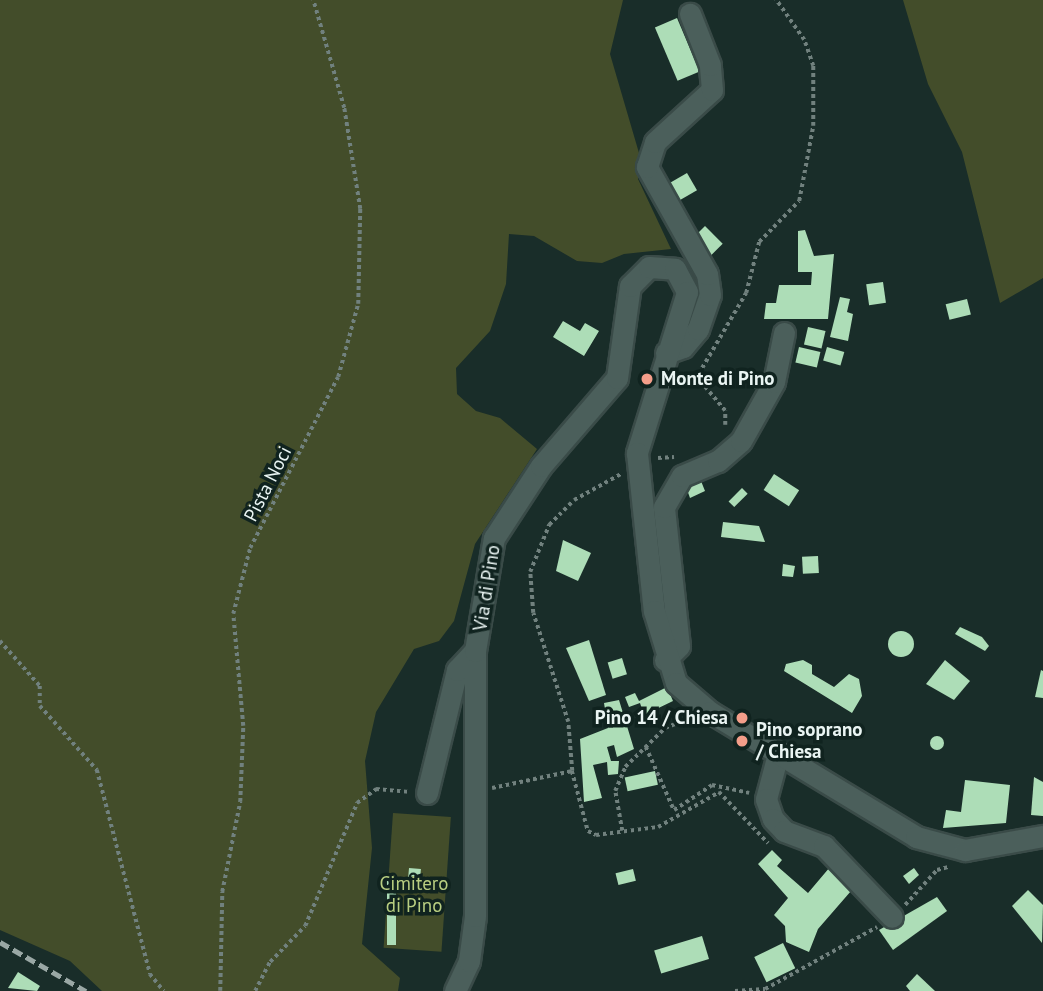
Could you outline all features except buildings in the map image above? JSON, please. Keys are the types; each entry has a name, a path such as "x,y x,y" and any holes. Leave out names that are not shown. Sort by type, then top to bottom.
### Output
{"street":[{"path":"666,353 682,347 698,328 710,295 707,274 647,167 654,142 712,90 710,65 692,18"},
{"name":"Via di Pino","path":"455,991 469,961 475,916 475,650 494,538 533,477 617,378 630,286 657,265 681,275 687,292 639,433 665,660 676,683 710,712 937,845 965,850 1043,836"},
{"path":"665,660 679,646 664,506 682,476 727,455 774,382 784,332"},
{"path":"427,793 453,682 475,650"},
{"path":"778,754 766,799 784,831 824,846 892,917"}],"path":[{"name":"Pista Noci","path":"220,991 222,892 240,802 243,726 233,614 250,548 338,377 358,304 360,209 344,108 313,0"},
{"path":"727,455 724,411 704,388 702,368 746,293 759,242 799,201 813,126 813,66 804,40 776,0"},
{"path":"698,468 687,456 644,465 616,475 574,500 549,524 530,572 533,613 568,722 572,771 588,831 658,827 719,792 758,839 778,847"},
{"path":"0,641 40,686 40,706 97,771 150,974 164,991"},
{"path":"622,831 615,792 625,767 665,728"},
{"path":"646,747 674,810 712,785 766,799"},
{"path":"487,789 572,771"},
{"path":"255,991 270,962 305,926 357,803 376,789 427,793"}],"green space":[{"path":"0,0 623,0 610,54 639,153 638,179 671,249 624,254 602,263 577,261 534,236 509,234 506,284 490,331 456,368 457,394 476,411 500,418 537,449 475,544 454,621 439,641 414,649 376,712 365,761 372,848 362,944 400,978 398,991 102,991 70,961 0,930"},
{"path":"903,0 1043,0 1043,278 1000,303 962,152 928,84"},
{"name":"Cimitero di Pino","path":"393,813 451,817 441,952 384,948"}],"railway":[{"path":"0,942 86,991"}],"place":[{"name":"Monte di Pino","path":"647,379"},
{"name":"Pino 14 / Chiesa","path":"742,718"},
{"name":"Pino soprano / Chiesa","path":"742,741"}]}
